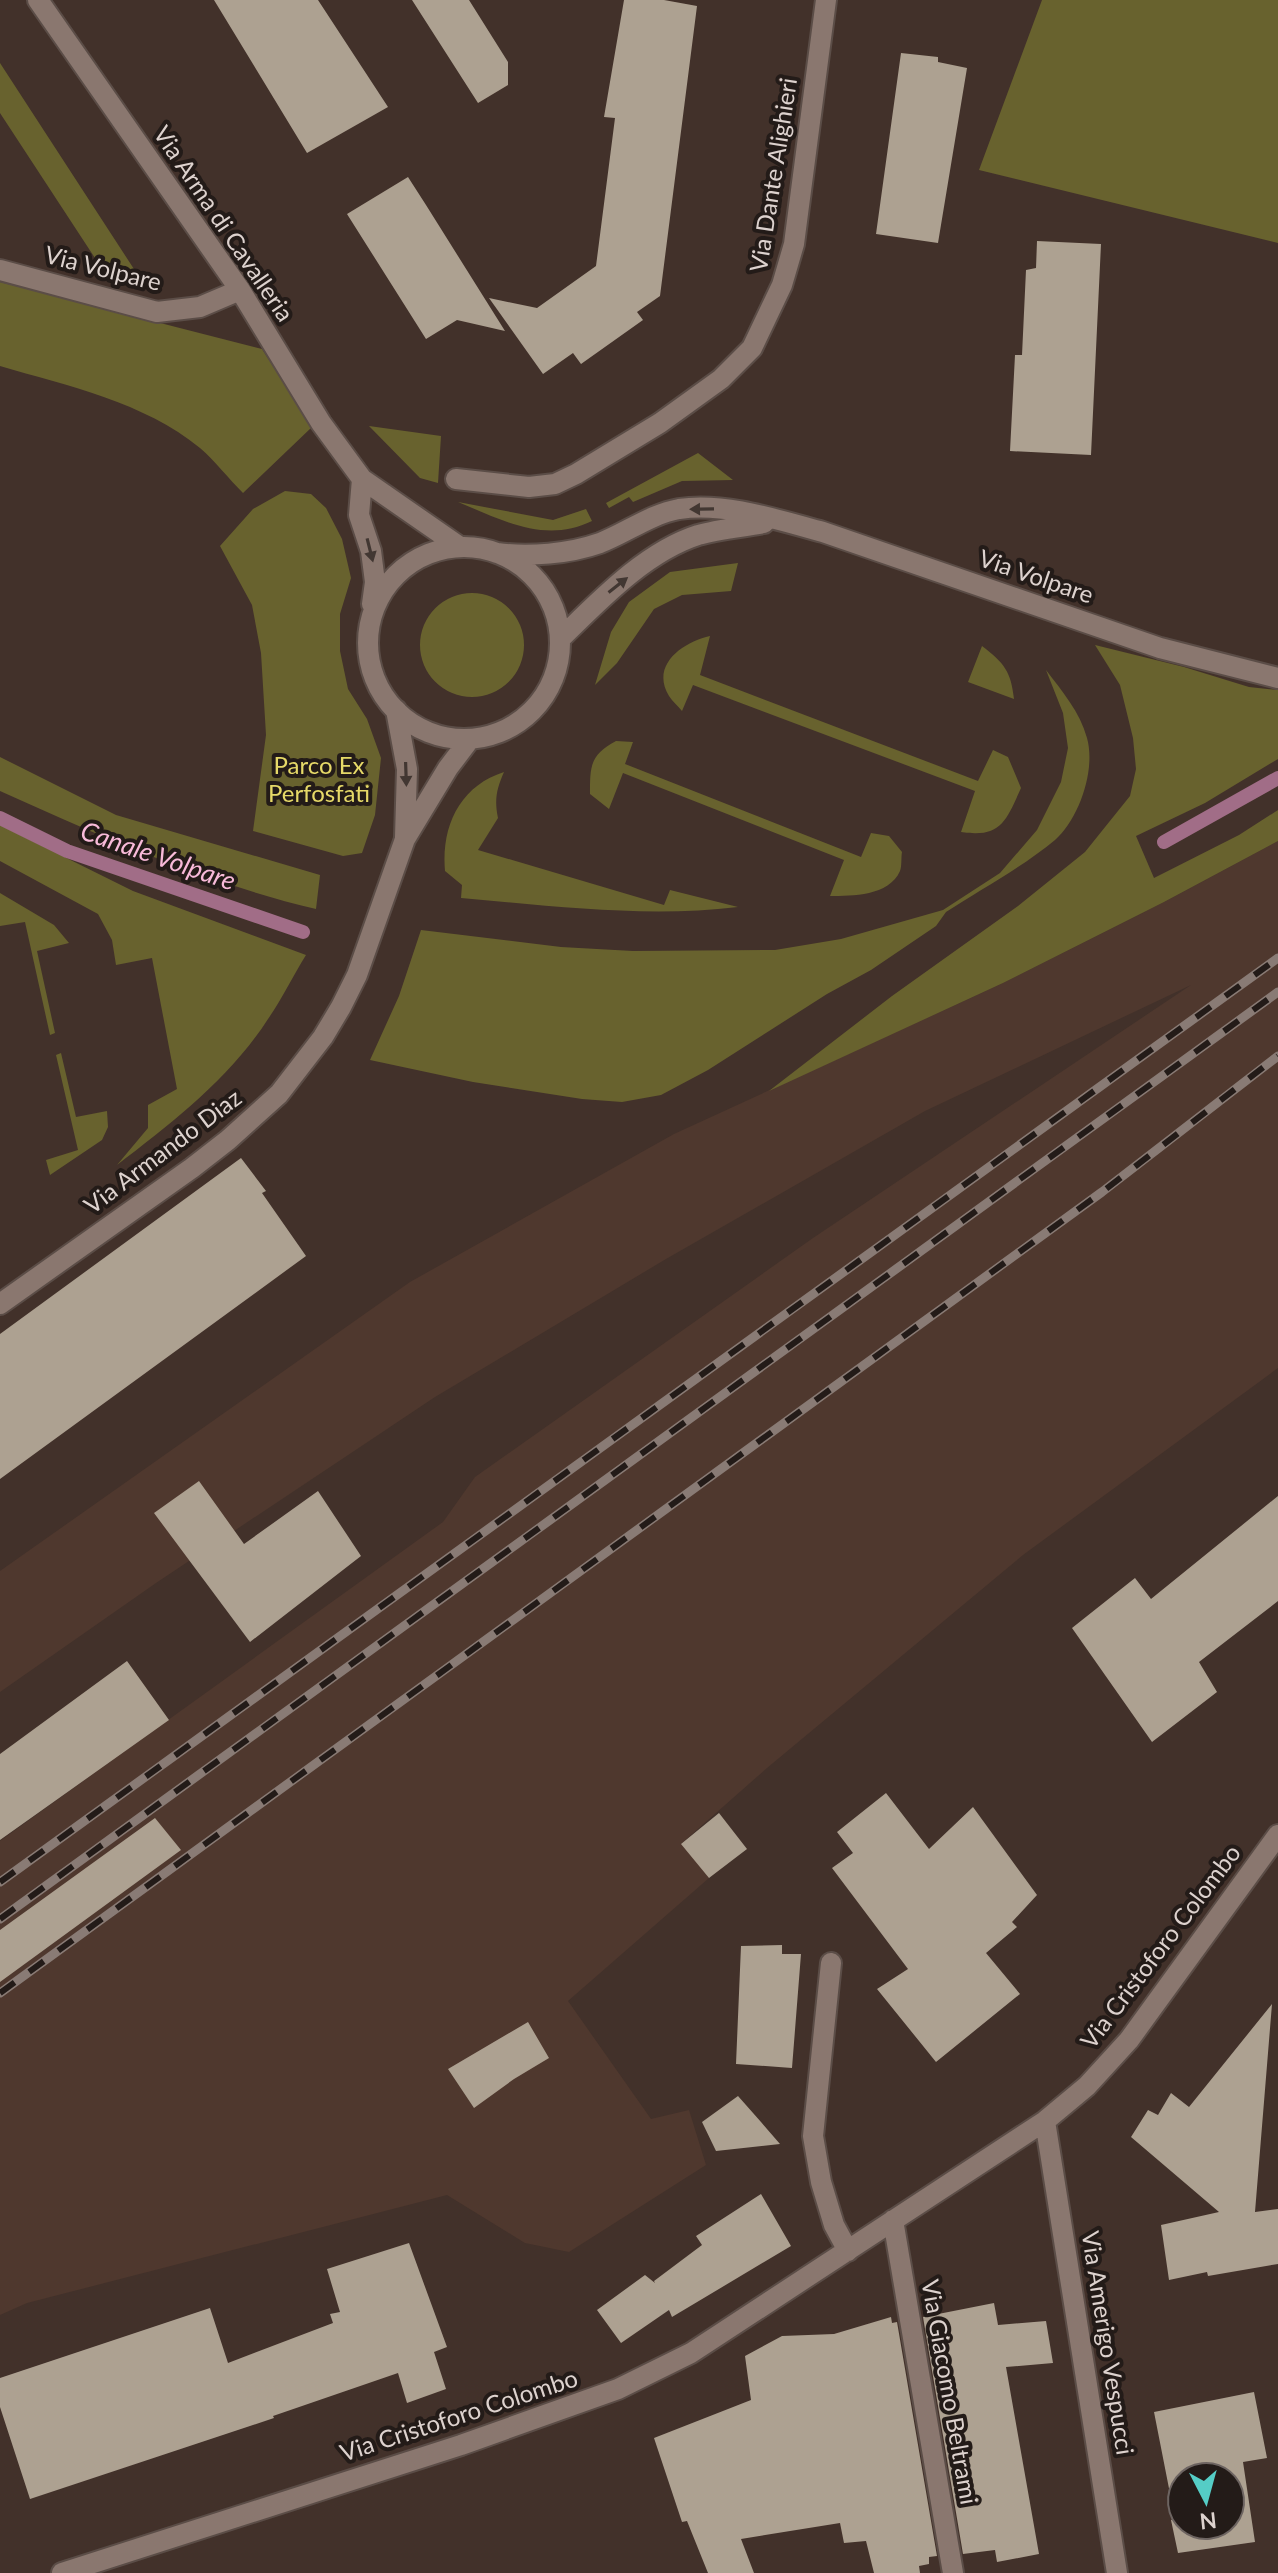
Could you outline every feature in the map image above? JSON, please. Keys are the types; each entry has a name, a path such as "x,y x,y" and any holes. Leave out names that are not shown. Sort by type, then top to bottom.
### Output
{"street":[{"name":"Via Arma di Cavalleria","path":"38,0 240,290 321,423 362,479 460,547"},
{"name":"Via Dante Alighieri","path":"456,479 529,487 555,484 660,423 721,379 752,348 782,285 794,244 826,0"},
{"name":"Via Volpare","path":"0,270 157,312 200,307 240,290"},
{"path":"362,479 359,515 371,551 375,582 370,623"},
{"name":"Via Volpare","path":"497,553 523,556 598,543 677,510 713,508 823,532 1160,648 1278,678"},
{"name":"Via Volpare","path":"561,638 607,593 651,559 697,535 779,520"},
{"name":"Via Armando Diaz","path":"460,547 497,553 522,566 542,586 555,610 561,638 551,686 530,713 503,731 470,739 454,739 422,729 396,710 377,685 372,670 368,638 381,593 402,569 429,554 460,547"},
{"name":"Via Armando Diaz","path":"396,710 407,769 405,839"},
{"name":"Via Armando Diaz","path":"0,1304 192,1168 279,1094 323,1037 357,975 405,839 448,768 470,739"},
{"name":"Via Cristoforo Colombo","path":"62,2573 461,2445 618,2389 691,2353 1045,2121 1087,2086 1129,2040 1278,1835"},
{"path":"831,1963 813,2136 834,2225 848,2251"},
{"name":"Via Amerigo Vespucci","path":"1045,2121 1117,2573"},
{"name":"Via Giacomo Beltrami","path":"893,2220 953,2573"}],"shaded area":[{"path":"1278,841 1278,1368 1023,1555 767,1768 682,1843 709,1878 568,2001 651,2119 689,2110 706,2165 569,2252 525,2243 447,2195 27,2303 0,2315 0,1841 443,1522 475,1477 813,1238 1191,985 925,1111 666,1259 435,1397 156,1583 0,1692 0,1571 410,1282 674,1134 1003,983"}],"green space":[{"path":"1042,0 1278,0 1278,243 979,170"},
{"path":"0,63 145,286 110,281 0,113"},
{"path":"0,282 262,349 312,427 243,493 200,448 155,419 104,397 0,366"},
{"path":"369,426 441,436 438,483 420,478"},
{"path":"698,453 733,480 682,481 633,502 629,497 609,508 606,503"},
{"name":"Parco Ex Perfosfati","path":"285,491 311,494 326,508 342,539 351,578 340,614 340,651 348,689 367,719 381,758 375,815 362,853 343,856 253,831 266,735 261,653 252,605 220,546 253,509"},
{"path":"458,502 553,520 586,509 592,521 575,528 541,530 507,522"},
{"path":"738,563 731,591 682,595 654,609 617,663 595,685 611,632 629,602 670,572"},
{"path":"472,593 492,597 509,608 520,625 524,645 520,665 509,682 492,693 472,697 452,693 435,682 424,665 420,645 424,625 435,608 452,597"},
{"path":"710,636 700,675 978,781 993,750 1008,757 1021,788 1011,810 994,829 961,832 975,791 693,685 682,711 670,698 664,685 667,665 680,649"},
{"path":"1095,645 1249,687 1278,690 1278,759 1205,803 1136,836 1154,878 1239,835 1278,810 1278,841 1003,983 769,1091 892,996 1018,906 1085,852 1130,796 1136,769 1133,738 1120,685"},
{"path":"982,646 1005,668 1014,699 968,682"},
{"path":"1046,670 1080,719 1089,751 1083,793 1064,831 1030,859 946,912 936,926 871,970 827,994 708,1070 661,1095 622,1102 473,1082 370,1060 399,996 421,930 561,947 633,951 775,950 841,939 943,910 1000,873 1037,830 1061,782 1068,748 1063,713"},
{"path":"616,741 633,742 625,764 861,857 871,833 889,836 902,852 900,871 895,879 879,890 859,895 830,896 844,860 623,773 609,809 590,794 590,776 596,757"},
{"name":"Parco Ex Perfosfati","path":"0,757 116,815 320,875 316,909 195,872 116,842 0,791"},
{"path":"504,772 497,794 498,818 478,850 664,905 670,890 738,907 634,911 461,898 462,885 445,871 450,824 456,810 476,787"},
{"path":"0,825 133,891 306,955 273,1011 236,1061 179,1116 117,1165 148,1128 148,1105 177,1089 152,958 116,965 112,940 98,914 0,861"},
{"path":"0,893 54,925 69,943 37,951 55,1033 50,1035 25,922 0,926"},
{"path":"61,1053 76,1117 107,1111 108,1127 102,1140 50,1175 46,1160 78,1150 56,1055"}],"building":[{"path":"214,0 318,0 388,107 307,153"},
{"path":"412,0 469,0 508,62 508,85 478,103"},
{"path":"624,0 664,0 697,6 660,296 637,312 643,320 581,364 573,353 543,374 489,298 537,308 596,266 615,118 604,117"},
{"path":"901,53 938,57 938,62 967,68 938,243 876,234"},
{"path":"408,177 505,331 457,320 426,339 347,214"},
{"path":"1037,241 1101,244 1091,455 1010,451 1015,355 1022,355 1026,270 1036,268"},
{"path":"241,1158 266,1191 262,1193 306,1256 0,1479 0,1334"},
{"path":"199,1481 244,1544 318,1491 361,1556 250,1642 154,1513"},
{"path":"1278,1496 1278,1601 1199,1662 1217,1692 1152,1742 1072,1628 1135,1578 1151,1599"},
{"path":"127,1661 169,1720 0,1840 0,1754"},
{"path":"886,1793 929,1849 973,1807 1037,1895 1012,1922 1017,1927 986,1953 1020,1994 936,2062 877,1989 908,1969 832,1868 853,1853 837,1832"},
{"path":"719,1813 747,1849 709,1878 681,1844"},
{"path":"155,1818 181,1850 0,1982 0,1930"},
{"path":"782,1945 782,1954 801,1954 792,2068 736,2064 741,1946"},
{"path":"1272,2004 1255,2212 1278,2209 1278,2264 1169,2280 1161,2225 1219,2212 1131,2137 1148,2110 1158,2115 1171,2093 1189,2107"},
{"path":"528,2022 549,2058 474,2108 448,2069"},
{"path":"738,2096 780,2144 716,2151 702,2122"},
{"path":"761,2194 791,2246 672,2317 669,2310 621,2343 597,2310 645,2275 655,2283 702,2245 696,2236"},
{"path":"409,2243 447,2347 434,2352 446,2389 407,2403 398,2373 274,2418 30,2499 0,2407 0,2378 210,2308 228,2363 333,2323 330,2314 340,2312 327,2269"},
{"path":"994,2303 998,2325 1046,2321 1053,2363 1006,2367 1039,2554 997,2562 995,2550 963,2554 923,2317"},
{"path":"891,2317 892,2323 897,2322 937,2556 929,2557 929,2564 919,2566 920,2573 874,2573 866,2541 844,2543 840,2523 741,2539 754,2573 708,2573 687,2521 682,2522 654,2438 751,2400 745,2356 782,2336 834,2334"},
{"path":"1254,2392 1267,2458 1246,2462 1166,2461 1166,2473 1154,2412"},
{"path":"1246,2482 1255,2542 1178,2553 1175,2541 1246,2541"}],"waterway":[{"name":"Canale Volpare","path":"1164,842 1278,778"},
{"name":"Canale Volpare","path":"0,818 67,851 303,932"}],"railway":[{"path":"0,1882 1278,958"},
{"path":"0,1919 1278,992"},
{"path":"0,1993 1102,1192 1278,1056"}]}
